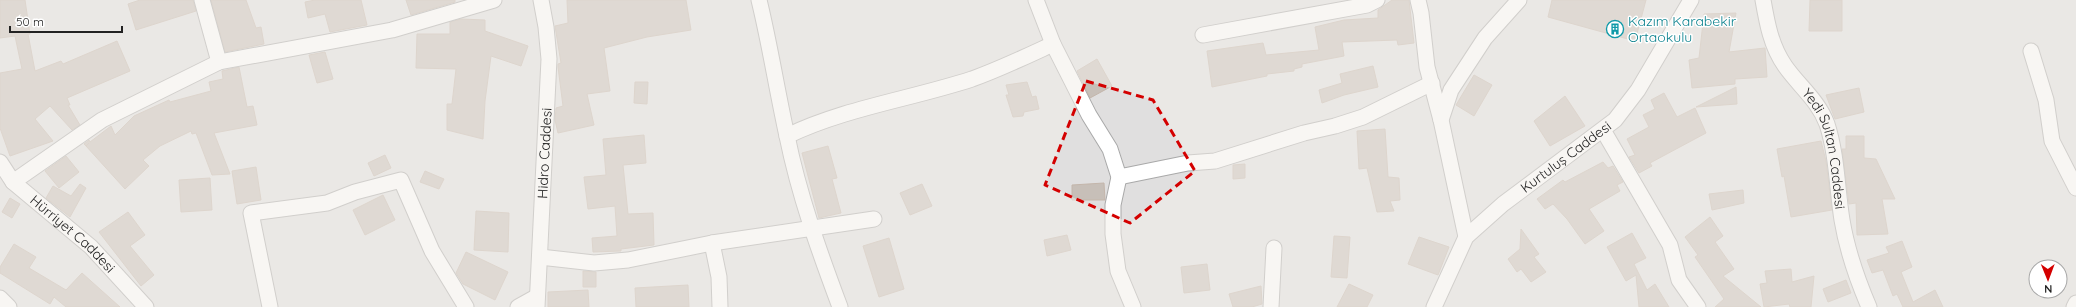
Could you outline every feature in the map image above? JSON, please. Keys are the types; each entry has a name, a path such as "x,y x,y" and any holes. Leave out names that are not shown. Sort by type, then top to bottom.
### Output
{"street":[{"path":"202,0 219,62"},
{"path":"13,182 102,120 219,62 392,30 494,0"},
{"name":"Hidro Caddesi","path":"536,302 540,257 549,59 546,27 541,0"},
{"path":"759,0 770,44 787,136 811,228 840,307"},
{"path":"1036,0 1053,44 1089,116 1110,148 1119,177 1113,205 1113,234 1118,270 1133,307"},
{"path":"1203,34 1367,6 1377,0"},
{"path":"1418,0 1421,13 1427,68 1441,120 1466,237"},
{"path":"1441,120 1452,90 1485,38 1519,0"},
{"name":"Kurtuluş Caddesi","path":"1434,307 1466,237 1503,204 1603,130 1614,120 1638,90 1692,0"},
{"name":"Yedi Sultan Caddesi","path":"1763,0 1774,48 1785,66 1812,98 1827,125 1834,153 1845,238 1852,262 1869,307"},
{"path":"787,136 832,118 972,79 1053,44"},
{"path":"2031,51 2046,100 2052,141 2076,188"},
{"path":"1119,177 1188,163 1215,161 1304,133 1335,126 1363,117 1432,83"},
{"path":"1603,130 1670,245 1679,280 1698,307"},
{"name":"Hürriyet Caddesi","path":"0,162 13,182 91,247 146,307"},
{"path":"270,307 251,213 327,203 355,192 401,180 432,251 466,307"},
{"path":"540,257 594,263 621,261 785,230 811,228 874,219"},
{"path":"712,243 719,277 720,307"},
{"path":"1271,307 1274,248"},
{"path":"0,298 9,307"},
{"path":"518,307 536,302"},
{"path":"2074,307 2076,303"}],"highlighted area":[{"path":"1086,81 1153,100 1195,171 1130,223 1045,185"}],"shaded area":[{"path":"0,0 2076,0 2076,307 0,307"}],"building":[{"path":"0,0 25,0 30,34 28,34 35,71 61,61 63,64 117,41 130,71 67,98 70,105 68,105 80,125 72,130 50,106 35,119 53,141 10,156 0,128 0,73 22,69 15,36 0,38"},
{"path":"140,0 193,0 196,11 136,30 128,4"},
{"path":"211,0 246,0 256,28 261,27 264,44 225,52"},
{"path":"315,0 361,0 367,25 330,32 325,14 308,18 305,2"},
{"path":"406,0 455,0 455,2 411,15"},
{"path":"567,0 686,0 691,30 647,37 604,48 610,91 587,94 594,125 558,133 555,120 556,108 563,106 558,67 558,64 561,63 555,26 568,23"},
{"path":"1392,0 1409,0 1414,43 1398,45 1397,40 1342,42 1344,56 1302,64 1302,67 1294,69 1294,71 1267,74 1267,76 1212,87 1207,51 1263,43 1266,55 1319,50 1315,27 1344,20 1378,18 1378,10"},
{"name":"Kazım Karabekir Ortaokulu","path":"1552,0 1646,0 1635,41 1548,17"},
{"path":"1810,0 1842,0 1842,31 1809,31"},
{"path":"1736,13 1729,52 1765,48 1767,77 1735,79 1735,84 1692,88 1689,60 1699,58 1704,14"},
{"path":"461,19 485,20 485,31 528,46 521,66 491,56 485,101 483,139 447,130 447,104 452,104 456,69 416,68 417,34 450,34 450,22"},
{"path":"325,52 333,79 317,83 309,55"},
{"path":"1097,59 1112,86 1090,98 1077,71"},
{"path":"1373,66 1378,87 1344,95 1322,103 1319,90 1342,83 1340,74"},
{"path":"239,67 247,107 253,106 257,125 214,133 230,174 212,175 196,133 192,134 191,131 160,146 143,160 149,166 125,189 84,144 89,140 90,142 111,126 115,135 134,116 169,100 170,102 211,91 209,82 223,79 222,71"},
{"path":"1474,75 1492,85 1474,116 1456,105"},
{"path":"635,82 648,82 647,104 634,103"},
{"path":"1027,82 1032,97 1036,96 1039,109 1024,112 1023,116 1013,117 1006,95 1009,95 1006,85"},
{"path":"1736,87 1737,104 1696,107"},
{"path":"1859,88 1864,112 1835,119 1826,95"},
{"path":"1664,93 1677,117 1695,108 1706,133 1650,163 1652,166 1639,173 1629,157 1635,155 1627,139 1649,127 1643,115 1655,109 1651,100"},
{"path":"1565,96 1585,126 1550,146 1534,121"},
{"path":"1385,129 1388,177 1399,178 1400,200 1390,201 1394,211 1377,212 1367,168 1359,169 1357,131"},
{"path":"644,135 646,163 623,165 628,214 653,213 654,245 621,249 621,251 593,252 592,238 617,236 615,206 588,209 584,177 606,175 603,139"},
{"path":"1846,136 1864,136 1864,158 1876,159 1895,199 1882,199 1888,234 1857,235 1856,203 1849,204 1842,149 1846,149"},
{"path":"1821,141 1826,161 1832,210 1791,217 1784,176 1782,177 1777,149"},
{"path":"828,146 837,178 832,179 841,213 819,218 802,153"},
{"path":"385,155 391,168 374,176 368,163"},
{"path":"66,156 79,172 59,188 45,171"},
{"path":"1603,162 1608,168 1613,166 1623,182 1617,185 1620,191 1589,209 1604,231 1585,244 1567,219 1553,204 1545,209 1537,199 1563,180 1565,182"},
{"path":"1245,164 1245,178 1233,179 1233,165"},
{"path":"256,167 261,200 237,204 232,171"},
{"path":"425,171 444,179 439,189 420,182"},
{"path":"210,178 212,210 181,212 179,180"},
{"path":"1104,183 1105,200 1072,200 1072,185"},
{"path":"80,184 86,188 70,217 46,198 53,186 71,196"},
{"path":"922,184 932,206 910,215 900,193"},
{"path":"1743,190 1744,203 1712,210 1709,194"},
{"path":"383,195 395,220 365,235 353,210"},
{"path":"10,198 20,204 12,218 2,212"},
{"path":"476,211 509,213 508,252 474,250"},
{"path":"128,212 145,235 130,246 154,275 141,286 99,232"},
{"path":"1710,217 1723,236 1715,242 1734,269 1723,276 1761,307 1715,307 1724,299 1695,257 1698,255 1685,237"},
{"path":"1521,229 1539,254 1534,257 1546,272 1531,282 1521,269 1517,272 1508,259 1520,249"},
{"path":"1632,233 1646,258 1634,264 1647,290 1655,284 1669,307 1639,307 1636,275 1626,281 1607,247"},
{"path":"1067,235 1071,250 1047,256 1044,240"},
{"path":"1334,236 1350,237 1347,278 1331,277"},
{"path":"1419,237 1449,247 1438,275 1408,264"},
{"path":"889,238 904,289 879,297 863,246"},
{"path":"1902,241 1912,267 1901,272 1913,302 1935,290 1943,307 1903,307 1897,294 1893,296 1883,270 1872,273 1867,260 1889,253 1886,247"},
{"path":"14,244 36,257 29,268 66,290 82,273 120,307 66,307 54,297 50,304 0,273 0,267"},
{"path":"466,252 508,272 495,300 463,284 456,273"},
{"path":"1207,264 1210,290 1184,293 1181,267"},
{"path":"1791,269 1792,282 1814,276 1811,307 1790,307 1789,304 1764,307 1760,284 1767,283 1765,271"},
{"path":"583,271 596,272 596,287 583,287"},
{"path":"1846,280 1851,293 1828,302 1823,289"},
{"path":"1349,284 1373,295 1367,307 1337,307"},
{"path":"688,285 689,307 636,307 635,288"},
{"path":"1261,286 1262,304 1252,307 1233,307 1229,294"},
{"path":"588,290 589,307 548,307 548,292"}],"place":[{"name":"Kazım Karabekir Ortaokulu","path":"1615,29"}]}
